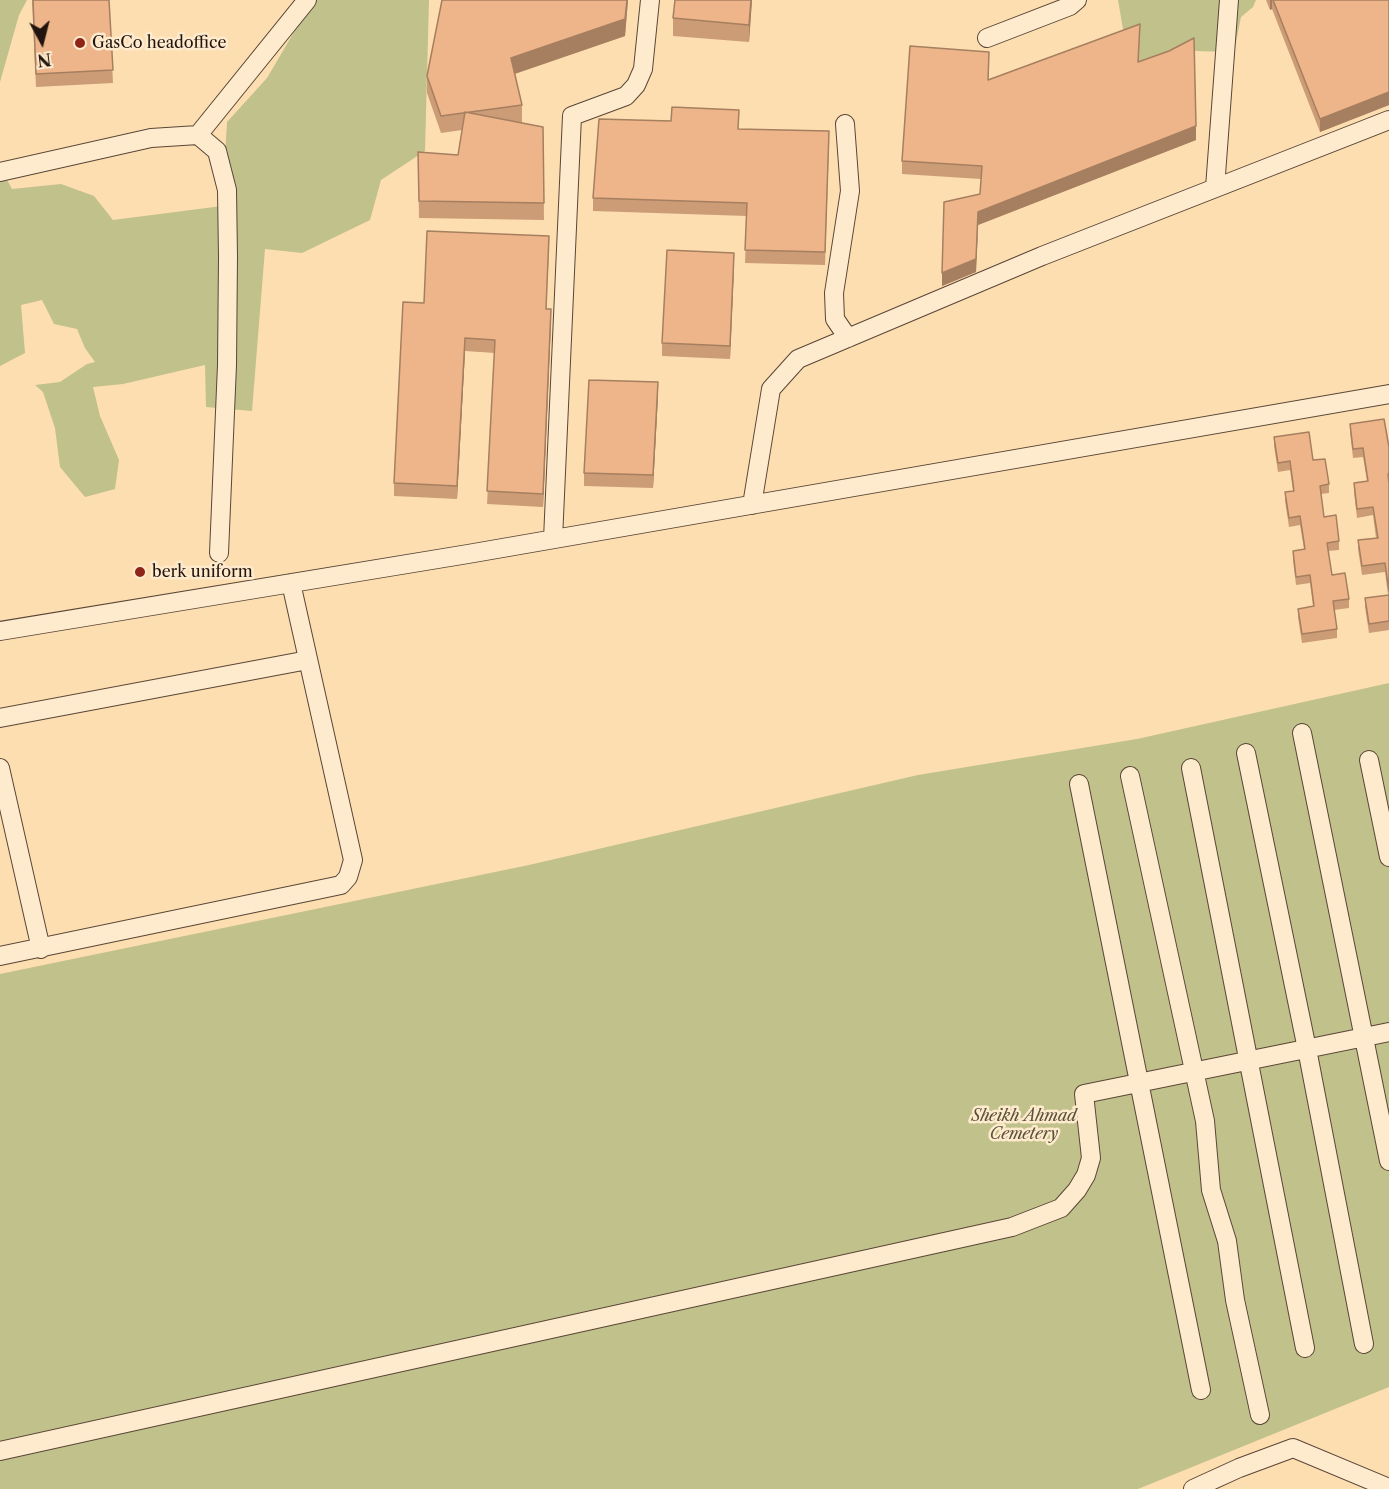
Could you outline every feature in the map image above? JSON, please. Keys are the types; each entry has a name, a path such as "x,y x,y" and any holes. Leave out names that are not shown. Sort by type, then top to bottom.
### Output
{"street":[{"path":"198,135 307,0"},
{"path":"553,539 572,116 626,96 636,85 644,69 650,0"},
{"path":"987,39 1070,6 1077,0"},
{"path":"1215,188 1229,0"},
{"path":"752,505 771,389 798,359 1042,256 1389,120"},
{"path":"845,124 850,191 834,293 835,319 848,338"},
{"path":"0,172 151,138 198,135 217,151 227,190 227,365 219,553"},
{"path":"0,631 553,539 1389,394"},
{"path":"0,956 341,885 348,877 353,860 291,583"},
{"path":"0,718 308,660"},
{"path":"1302,733 1389,1161"},
{"path":"1246,753 1307,1049 1364,1344"},
{"path":"1369,760 1389,857"},
{"path":"0,768 41,949"},
{"path":"1191,768 1305,1348"},
{"path":"1130,776 1205,1122 1211,1190 1227,1241 1235,1300 1260,1415"},
{"path":"1078,784 1201,1390"},
{"path":"0,1451 1012,1227 1061,1208 1077,1190 1086,1175 1091,1158 1084,1094 1389,1032"},
{"path":"1193,1489 1239,1468 1293,1448 1389,1488"},
{"path":"1230,1489 1239,1468"}],"green space":[{"path":"0,0 27,0 19,15 0,82"},
{"path":"316,0 429,0 425,151 381,180 370,220 302,253 265,249 252,411 206,407 205,365 123,384 93,387 100,416 119,460 115,489 85,497 60,467 55,428 43,392 35,385 60,382 87,364 95,362 85,348 77,329 54,324 42,300 21,305 25,353 0,366 0,167 12,189 61,184 94,196 113,220 222,206 227,122 267,78 304,15"},
{"path":"1118,0 1256,0 1253,7 1241,17 1234,52 1194,51 1131,64 1132,29 1123,29"},
{"name":"Sheikh Ahmad Cemetery","path":"1389,683 1389,1387 1138,1489 0,1489 0,974 529,865 918,775 1137,739"}],"building":[{"path":"33,0 109,0 113,70 36,74"},
{"path":"442,0 627,0 625,19 511,58 522,105 441,116 427,76"},
{"path":"675,0 751,0 749,25 673,18"},
{"path":"1273,0 1389,0 1389,92 1320,119"},
{"path":"1140,24 1138,62 1169,51 1194,38 1196,126 978,212 976,259 942,273 944,202 980,194 982,166 902,161 910,46 989,52 988,80"},
{"path":"672,107 739,110 738,129 829,131 825,252 745,250 747,203 593,198 599,119 671,121"},
{"path":"465,112 543,127 544,203 419,201 418,152 458,155"},
{"path":"427,231 549,236 546,309 551,309 543,494 487,491 495,340 465,338 457,486 394,483 403,302 424,303"},
{"path":"667,250 734,253 730,346 662,343"},
{"path":"589,380 658,382 653,475 584,473"},
{"path":"1384,419 1389,447 1389,591 1385,563 1362,566 1358,540 1378,538 1373,507 1357,509 1354,483 1368,481 1363,448 1353,449 1350,424"},
{"path":"1309,432 1313,460 1325,459 1329,484 1320,486 1324,517 1336,515 1339,541 1327,543 1332,575 1345,573 1349,599 1333,601 1337,629 1302,634 1298,609 1314,606 1310,575 1296,577 1293,551 1305,549 1300,516 1289,518 1285,492 1294,491 1290,461 1278,463 1274,437"},
{"path":"1389,595 1389,621 1369,624 1365,598"}],"place":[{"name":"GasCo headoffice","path":"80,43"},
{"name":"berk uniform","path":"140,572"}]}
